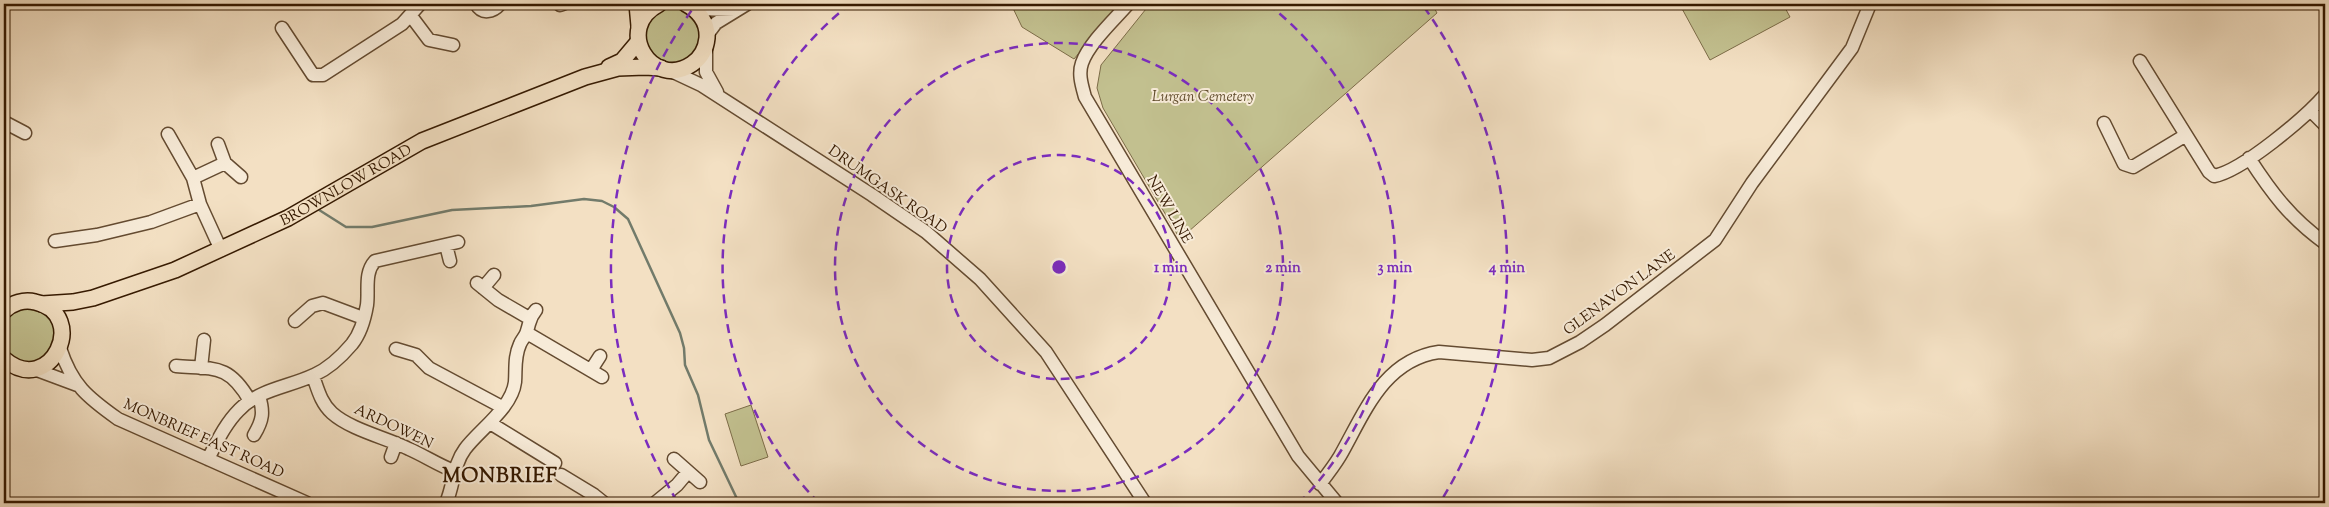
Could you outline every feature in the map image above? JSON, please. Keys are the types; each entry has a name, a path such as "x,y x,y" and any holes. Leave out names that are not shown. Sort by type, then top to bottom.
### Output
{"main road":[{"path":"638,4 638,42 646,58 665,69"},
{"path":"639,26 647,12 659,4"},
{"path":"691,6 706,25 707,40"},
{"name":"BROWNLOW ROAD","path":"598,73 636,67 685,68 694,62 707,40"},
{"name":"BROWNLOW ROAD","path":"22,302 42,304 73,302 93,298 175,270 309,206 422,141 598,73 622,61 638,42"},
{"name":"BROWNLOW ROAD","path":"62,332 73,311 93,298"},
{"path":"4,311 14,304 22,302"},
{"path":"4,359 11,367 34,369 46,364 60,348 62,332 56,315 42,304"}],"street":[{"path":"282,28 314,74 323,74 402,24 420,4"},
{"path":"476,4 478,8 487,12 496,10 500,4"},
{"path":"723,99 716,91 706,72 707,40 716,23 747,4"},
{"name":"NEW LINE","path":"1128,4 1090,48 1082,63 1080,79 1085,97 1298,456 1337,503"},
{"name":"GLENAVON LANE","path":"1320,484 1340,456 1375,392 1412,361 1426,354 1439,352 1532,360 1549,358 1580,342 1605,325 1715,240 1752,183 1852,48 1870,4"},
{"path":"691,6 735,10"},
{"path":"411,16 429,40 453,45"},
{"path":"2140,61 2209,172 2214,176 2249,158 2283,134 2311,111 2325,95"},
{"name":"DRUMGASK ROAD","path":"665,69 701,85 926,232 980,279 1046,352 1144,503"},
{"path":"2311,111 2325,125"},
{"path":"4,122 25,132"},
{"path":"2104,123 2124,164 2129,167 2133,167 2186,135"},
{"path":"168,134 193,178 200,204 220,250"},
{"path":"218,144 225,163 241,177"},
{"path":"2249,158 2276,199 2312,234 2325,243"},
{"path":"193,178 225,163"},
{"path":"55,242 97,235 151,222 200,204"},
{"path":"208,459 227,425 239,410 254,398 313,376 338,360 354,342 367,305 369,269 375,261 452,244 450,261"},
{"path":"446,503 458,459 465,448 490,423 502,407 515,382 516,356 520,343 527,333 532,314 498,300 480,285 494,275"},
{"path":"4,297 22,302"},
{"path":"295,321 312,306 323,303 363,318"},
{"path":"527,333 596,373 600,356"},
{"path":"201,368 204,340"},
{"name":"MONBRIEF EAST ROAD","path":"60,348 77,386 96,403 118,418 307,503"},
{"path":"396,349 416,355 428,368 502,407"},
{"path":"176,366 226,372 241,385 264,411 261,423 254,435"},
{"path":"34,369 77,386"},
{"name":"ARDOWEN","path":"313,376 322,402 347,423 396,443 438,465 454,471"},
{"path":"490,423 554,463"},
{"path":"391,457 396,443"},
{"path":"674,459 700,482"},
{"path":"577,468 565,477 604,503"},
{"path":"655,503 677,485 688,472"}],"green space":[{"path":"1011,4 1120,4 1074,59 1022,27"},
{"name":"Lurgan Cemetery","path":"1150,4 1432,4 1437,13 1180,239 1103,108 1097,88 1101,65"},
{"path":"1783,4 1790,17 1710,60 1680,5"},
{"path":"672,8 687,13 695,21 700,36 695,51 687,59 672,64 657,59 649,51 644,36 649,21 657,13"},
{"path":"28,309 38,311 47,317 53,326 55,336 53,346 47,355 38,361 28,363 18,361 9,355 3,346 1,336 3,326 9,317 18,311"},
{"path":"751,405 768,457 741,466 725,414"}],"waterway":[{"path":"316,208 346,227 372,227 452,210 531,206 584,199 602,201 614,207 628,219 680,333 684,348 685,365 698,395 709,440 739,503"}],"district":[{"name":"MONBRIEF","path":"500,475"}]}
